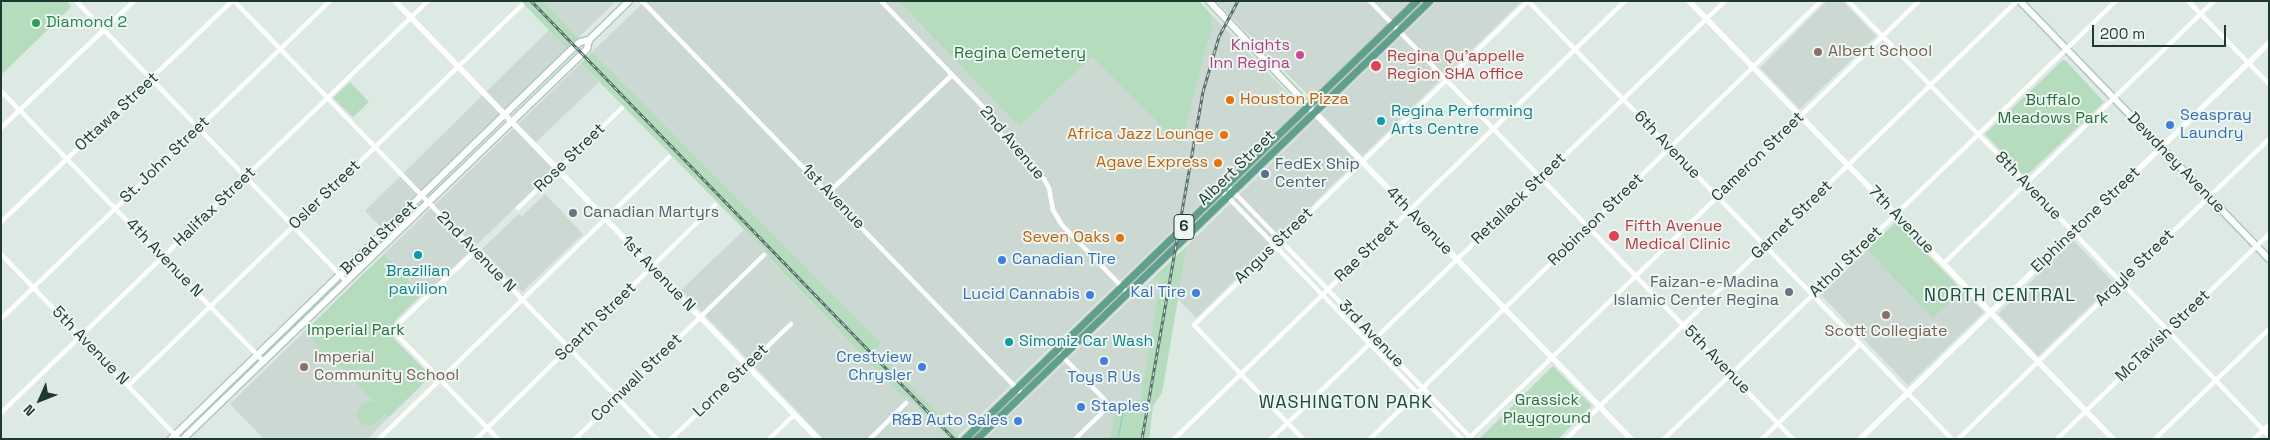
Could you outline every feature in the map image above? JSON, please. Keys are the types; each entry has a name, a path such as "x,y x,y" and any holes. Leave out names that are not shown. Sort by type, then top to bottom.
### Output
{"main road":[{"name":"Broad Street","path":"175,437 506,116 575,46 580,42 588,40 629,1"},
{"name":"4th Avenue","path":"1209,1 1312,110"},
{"name":"Albert Street","path":"977,439 1230,194 1417,1"},
{"name":"Albert Street","path":"965,439 1224,188 1430,1"},
{"name":"Dewdney Avenue","path":"2019,1 2269,259"},
{"name":"Broad Street","path":"184,439 587,48 588,40"}],"street":[{"path":"76,1 347,282"},
{"path":"1,128 134,1"},
{"name":"2nd Avenue N","path":"233,1 657,439"},
{"name":"Ottawa Street","path":"1,222 233,1"},
{"name":"St. John Street","path":"1,319 330,1"},
{"name":"1st Avenue N","path":"395,1 818,439"},
{"name":"Halifax Street","path":"1,413 162,257 247,178 428,1"},
{"name":"1st Avenue","path":"642,1 1023,395"},
{"name":"2nd Avenue","path":"881,1 986,110 1000,133 1044,179 1049,188 1053,210 1062,225 1128,293"},
{"name":"5th Avenue","path":"1370,1 1793,439"},
{"name":"6th Avenue","path":"1528,1 1952,439"},
{"name":"Angus Street","path":"1240,374 1194,325 1528,1"},
{"name":"Rae Street","path":"1174,439 1625,1"},
{"name":"7th Avenue","path":"1689,1 2113,439"},
{"name":"Retallack Street","path":"1271,439 1725,1"},
{"name":"Robinson Street","path":"1370,439 1821,1"},
{"name":"8th Avenue","path":"1848,1 2269,436"},
{"name":"Cameron Street","path":"1470,438 1919,1"},
{"name":"Garnet Street","path":"1566,439 2019,1"},
{"name":"Athol Street","path":"1664,439 2116,1"},
{"path":"2188,1 2269,84"},
{"path":"1943,264 2214,1"},
{"name":"Osler Street","path":"128,386 522,5"},
{"name":"Elphinstone Street","path":"1860,439 2269,43"},
{"path":"828,192 952,75"},
{"name":"4th Avenue N","path":"1,91 264,362"},
{"name":"Rose Street","path":"518,208 622,108"},
{"name":"4th Avenue","path":"1312,110 1630,439"},
{"name":"Argyle Street","path":"1958,439 2269,139"},
{"path":"379,439 669,157"},
{"name":"3rd Avenue","path":"1224,188 1280,240 1470,438"},
{"name":"3rd Avenue","path":"1230,194 1275,246 1462,439"},
{"name":"Scarth Street","path":"476,439 715,204"},
{"name":"McTavish Street","path":"2057,439 2269,234"},
{"path":"475,251 398,324 396,330 398,336 498,439"},
{"name":"5th Avenue N","path":"1,254 175,437"},
{"name":"Cornwall Street","path":"575,439 764,255"},
{"name":"Lorne Street","path":"671,439 792,324"},
{"path":"2155,439 2269,329"},
{"path":"1762,439 1860,344"},
{"path":"1057,350 1105,400 1107,408 1075,439"},
{"path":"1240,374 1302,439"},
{"path":"870,439 906,403"},
{"path":"770,439 794,415"},
{"path":"2254,439 2269,425"}],"shaded area":[{"path":"543,1 616,1 578,38"},
{"path":"645,1 898,1 1019,126 1092,57 1181,146 1204,54 1213,28 1210,13 1301,107 959,435 874,348 879,344 592,52"},
{"path":"1216,1 1413,1 1312,99"},
{"path":"1438,1 1522,1 1362,156 1321,114"},
{"name":"Albert School","path":"1827,1 1843,1 1876,36 1800,109 1760,68"},
{"path":"549,30 567,49 383,229 365,211"},
{"path":"581,63 599,82 532,146 554,170 424,296 384,254"},
{"path":"1316,119 1357,161 1196,318 1178,299 1187,246"},
{"path":"545,194 583,234 522,292 482,249 519,214 522,216"},
{"path":"744,230 770,256 770,260 904,399 907,395 949,439 824,439 681,290"},
{"path":"2073,240 2114,283 2038,356 1998,314"},
{"name":"Scott Collegiate","path":"1867,250 1933,317 1962,290 1984,312 1908,385 1821,295"},
{"path":"1154,277 1160,283 1138,415 1129,412 1114,416 1110,439 985,439"},
{"name":"Imperial Community School","path":"305,331 389,417 367,439 264,439 230,404"}],"green space":[{"path":"1,1 67,1 71,7 1,75"},
{"path":"521,1 543,1 578,38 567,49"},
{"name":"Regina Cemetery","path":"898,1 1199,1 1210,13 1213,28 1204,54 1181,146 1092,57 1019,126"},
{"path":"592,52 880,343 875,349 959,435 956,439 949,439 907,396 904,399 770,259 770,256 581,63"},
{"name":"Buffalo Meadows Park","path":"2063,60 2104,102 2025,177 1985,134"},
{"path":"350,82 369,102 353,117 333,98"},
{"path":"1896,222 1962,290 1933,318 1867,250"},
{"path":"1187,246 1162,393 1153,406 1149,439 1110,439 1114,416 1119,402 1130,405 1129,412 1138,414 1160,283 1154,277"},
{"name":"Imperial Park","path":"384,254 422,294 395,321 392,331 395,340 431,376 389,417 384,413 380,420 370,426 362,424 356,415 361,404 367,401 374,402 335,362 324,364 316,357 317,350 321,348 305,331"},
{"name":"Grassick Playground","path":"1553,366 1592,406 1558,439 1479,439"}],"waterway":[{"path":"1118,439 1124,407"}],"railway":[{"path":"531,1 954,439"},
{"path":"1142,439 1203,92 1219,37 1238,1"}],"place":[{"name":"Diamond 2","path":"36,23"},
{"name":"Albert School","path":"1818,52"},
{"name":"Knights Inn Regina","path":"1300,55"},
{"name":"Regina Qu'appelle Region SHA office","path":"1376,66"},
{"name":"Houston Pizza","path":"1230,100"},
{"name":"Regina Performing Arts Centre","path":"1381,121"},
{"name":"Seaspray Laundry","path":"2170,125"},
{"name":"Africa Jazz Lounge","path":"1224,135"},
{"name":"Agave Express","path":"1218,163"},
{"name":"FedEx Ship Center","path":"1265,174"},
{"name":"Canadian Martyrs","path":"573,213"},
{"name":"Fifth Avenue Medical Clinic","path":"1614,236"},
{"name":"Seven Oaks","path":"1120,238"},
{"name":"Brazilian pavilion","path":"418,255"},
{"name":"Canadian Tire","path":"1002,260"},
{"name":"Faizan-e-Madina Islamic Center Regina","path":"1789,292"},
{"name":"Kal Tire","path":"1196,293"},
{"name":"Lucid Cannabis","path":"1090,295"},
{"name":"Scott Collegiate","path":"1886,315"},
{"name":"Simoniz Car Wash","path":"1009,342"},
{"name":"Toys R Us","path":"1104,361"},
{"name":"Imperial Community School","path":"304,367"},
{"name":"Crestview Chrysler","path":"922,367"},
{"name":"Staples","path":"1081,407"},
{"name":"R&B Auto Sales","path":"1018,421"}],"district":[{"name":"NORTH CENTRAL","path":"2000,296"},
{"name":"WASHINGTON PARK","path":"1346,403"}]}
